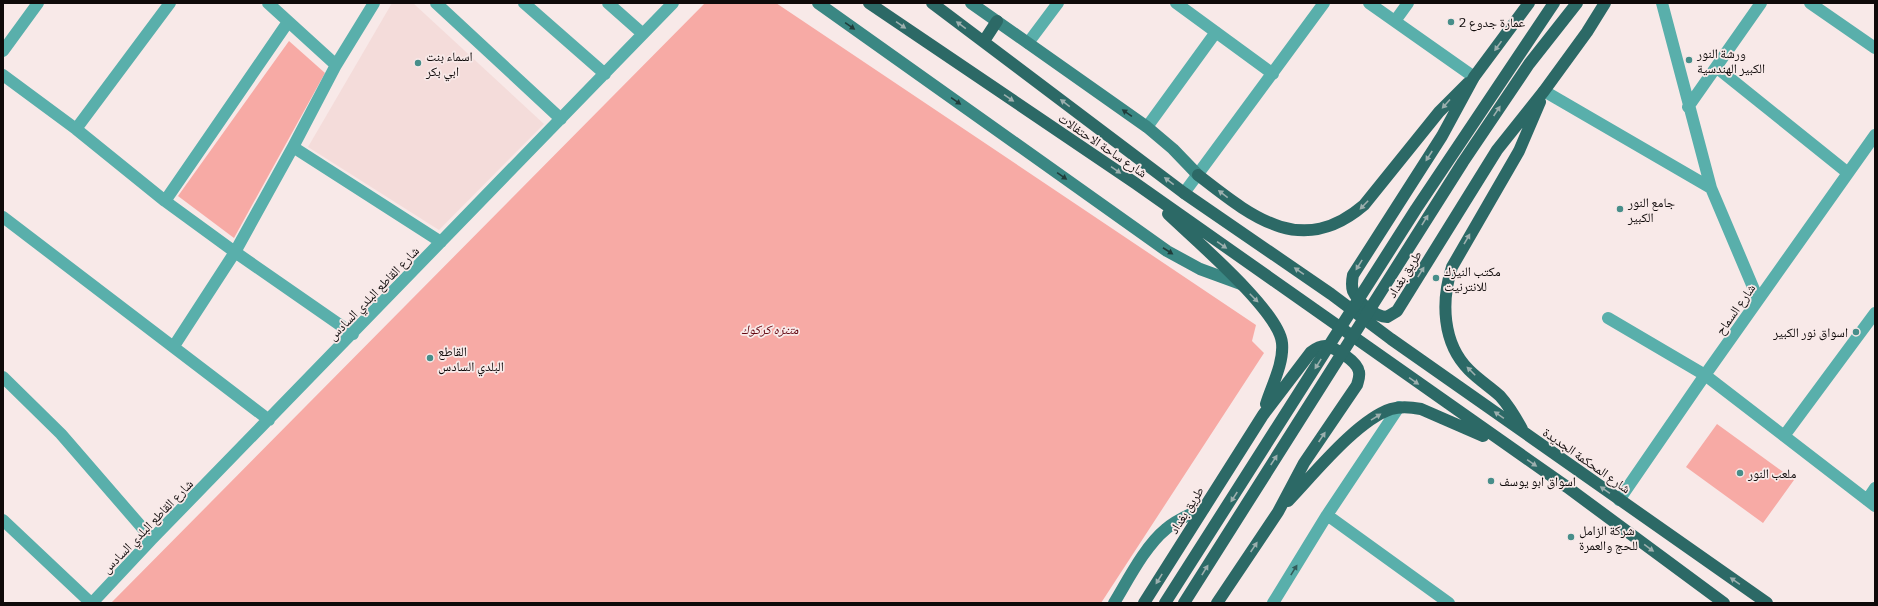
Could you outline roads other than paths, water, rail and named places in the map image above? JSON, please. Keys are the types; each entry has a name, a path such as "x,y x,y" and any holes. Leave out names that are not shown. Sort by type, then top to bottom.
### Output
{"main road":[{"path":"818,3 1167,251 1200,269 1240,284"},
{"name":"شارع ساحة الاحتفالات","path":"868,3 1135,183 1511,449"},
{"name":"شارع ساحة الاحتفالات","path":"932,3 1184,192 1331,294"},
{"path":"971,3 1147,127 1169,146 1198,175 1240,208 1277,227 1298,230 1316,229 1334,225 1349,218 1364,205 1439,112 1474,77"},
{"name":"طريق بغداد","path":"1529,3 1474,77 1442,136 1352,275 1351,282 1356,296 1376,315 1387,317 1397,311 1497,150 1544,91 1587,32 1605,3"},
{"path":"1165,603 1416,209 1554,3"},
{"path":"1184,603 1463,162 1525,70 1577,3"},
{"path":"984,41 997,21"},
{"path":"1524,432 1509,407 1499,396 1469,370 1458,355 1446,322 1444,304 1446,285 1452,267 1519,151 1544,91"},
{"path":"1135,183 1263,306 1280,332 1282,343 1279,366 1263,415"},
{"name":"شارع المحكمة الجديدة","path":"1331,294 1619,500 1767,603"},
{"name":"طريق بغداد","path":"1144,603 1263,415 1315,349 1320,347 1331,348 1354,361 1360,372 1357,385 1304,463 1278,512 1217,603"},
{"path":"1278,512 1362,427 1383,412 1399,407 1422,409 1511,449 1573,492 1721,602"},
{"path":"1114,603 1153,542 1179,519 1204,508"}],"street":[{"path":"3,51 38,3"},
{"path":"76,129 170,3"},
{"path":"268,3 336,65"},
{"path":"174,346 235,252 294,147 336,65 374,3"},
{"path":"436,3 561,119"},
{"path":"524,3 605,74"},
{"path":"608,3 643,34"},
{"name":"شارع القاطع البلدي السادس","path":"92,603 152,539 270,420 673,3"},
{"path":"1028,43 1058,3"},
{"path":"1176,3 1273,74"},
{"path":"1184,192 1273,74 1324,3"},
{"path":"1369,3 1474,77"},
{"path":"1395,21 1408,3"},
{"path":"1662,3 1688,107 1711,188 1758,299"},
{"path":"1688,107 1761,3"},
{"path":"1810,3 1875,48"},
{"path":"165,201 288,22"},
{"path":"1147,127 1216,32"},
{"path":"1716,67 1848,173"},
{"path":"3,75 76,129 165,201 235,252 353,334"},
{"path":"1544,91 1711,188"},
{"name":"شارع السماح","path":"1619,500 1758,299 1875,135"},
{"path":"294,147 442,242"},
{"path":"3,217 270,420"},
{"path":"1784,436 1875,313"},
{"path":"1608,318 1705,375 1871,503 1875,488"},
{"path":"3,377 61,434 152,539"},
{"path":"1274,603 1327,515 1399,407"},
{"path":"1327,515 1449,603"},
{"path":"5,526 92,603"}],"place":[{"name":"عمارة جدوع 2","path":"1451,22"},
{"name":"ورشة النور الكبير الهندسية","path":"1689,60"},
{"name":"اسماء بنت ابي بكر","path":"418,63"},
{"name":"جامع النور الكبير","path":"1620,209"},
{"name":"مكتب النيزك للانترنيت","path":"1436,278"},
{"name":"اسواق نور الكبير","path":"1856,332"},
{"name":"القاطع البلدي السادس","path":"430,358"},
{"name":"ملعب النور","path":"1740,473"},
{"name":"اسواق ابو يوسف","path":"1491,481"},
{"name":"شركة الزامل للحج والعمرة","path":"1571,537"}],"park label":[{"name":"متنزه كركوك","path":"770,329"}]}
